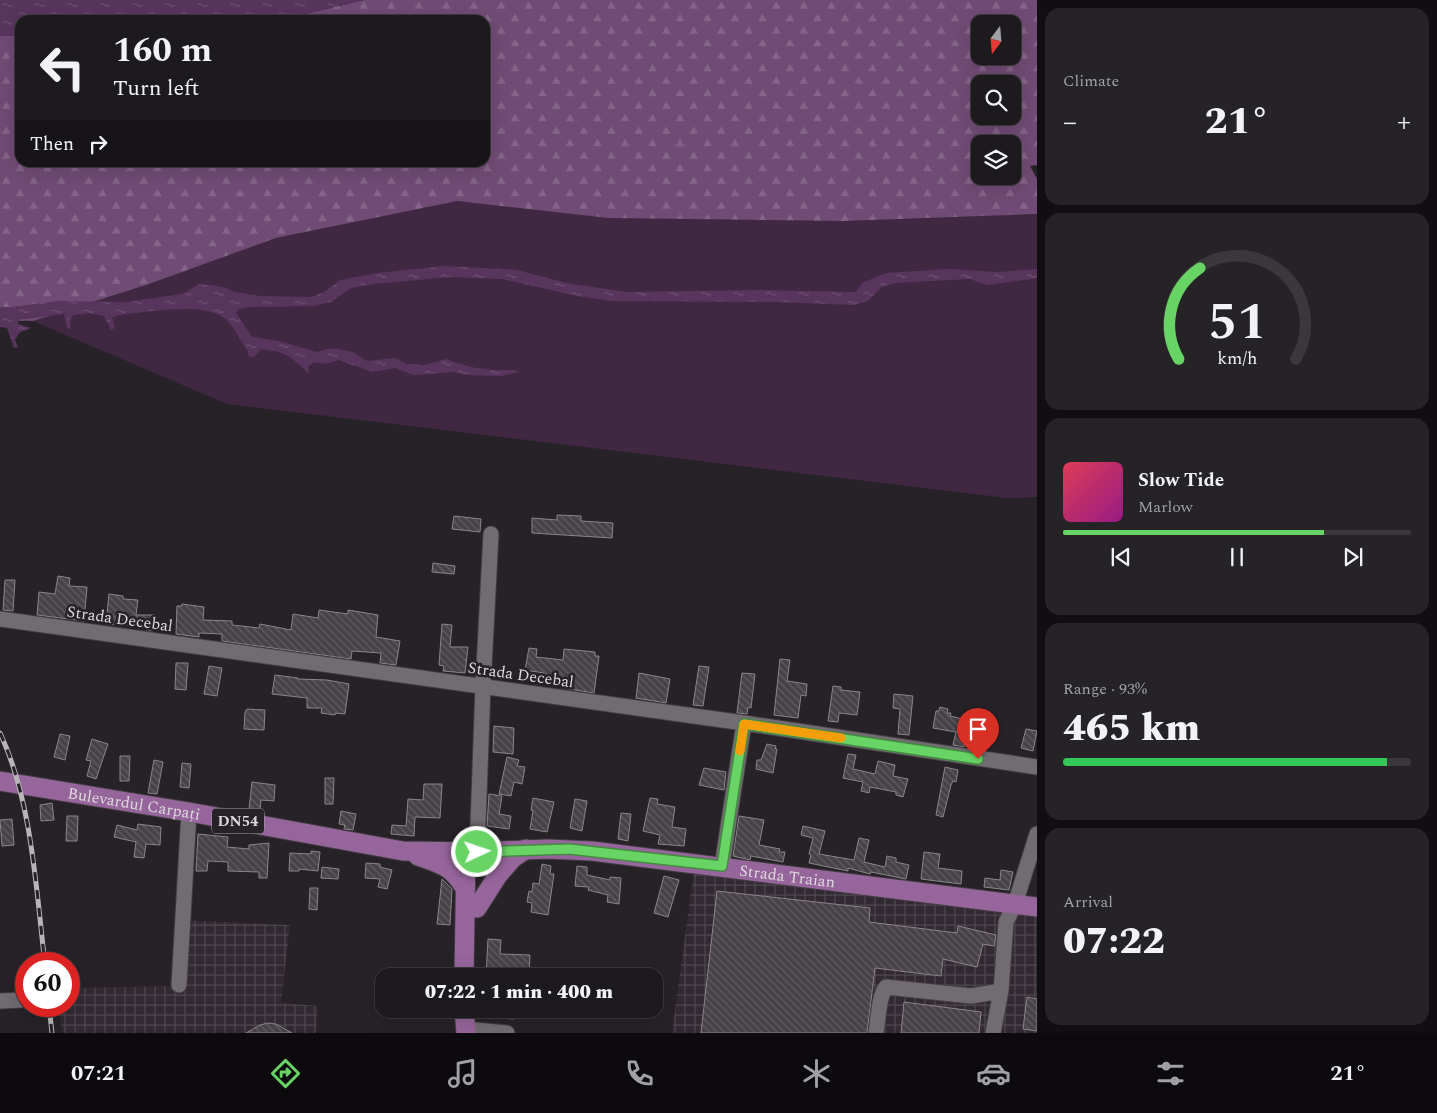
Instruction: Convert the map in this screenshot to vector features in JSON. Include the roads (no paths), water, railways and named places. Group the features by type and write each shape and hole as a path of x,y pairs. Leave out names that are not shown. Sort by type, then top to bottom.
{"main road":[{"name":"Bulevardul Carpați","path":"0,781 189,812 403,851 471,852"},
{"name":"Strada Traian","path":"471,852 526,849 592,851 1037,907"},
{"path":"471,908 513,858 526,849"},
{"path":"403,851 444,865 455,872 465,888 471,908"},
{"path":"465,888 471,852"},
{"path":"468,968 471,852"},
{"path":"467,1018 472,1032"},
{"path":"472,1032 474,1018"}],"street":[{"path":"471,852 483,686 491,534"},
{"name":"Strada Decebal","path":"0,619 483,686 1037,768"},
{"path":"722,866 744,724"},
{"path":"179,985 189,812"},
{"path":"994,1033 1001,991 1006,922 1015,904 1037,834"},
{"path":"876,1033 883,990 886,986 971,996 1001,991"},
{"path":"0,1001 15,1000"},
{"path":"472,1032 508,1033"}],"water":[{"path":"0,0 364,0 301,15 15,15 15,36 0,36"},
{"path":"444,266 517,270 566,283 627,292 758,290 856,292 862,283 886,273 949,269 998,272 1037,269 1037,278 987,285 970,279 895,283 882,287 868,301 854,305 776,302 612,301 577,296 502,279 450,277 351,288 331,302 314,306 251,307 239,309 236,313 252,337 279,341 317,352 332,348 353,352 367,361 395,358 407,364 424,365 446,359 470,367 515,370 518,372 502,376 467,375 455,372 413,375 395,368 372,372 339,360 326,364 313,362 308,367 309,374 291,358 281,353 261,349 253,358 248,356 248,351 226,319 204,310 175,309 119,315 112,318 115,328 111,330 104,316 90,313 74,315 70,319 71,329 67,328 64,314 19,320 18,324 31,328 20,332 15,340 18,347 14,348 7,328 0,327 0,307 59,301 125,302 183,294 199,284 224,287 234,292 260,296 311,297 324,292 340,280 378,273"}],"railway":[{"path":"0,733 11,759 26,816 44,952"},
{"path":"50,1017 52,1033"}]}
